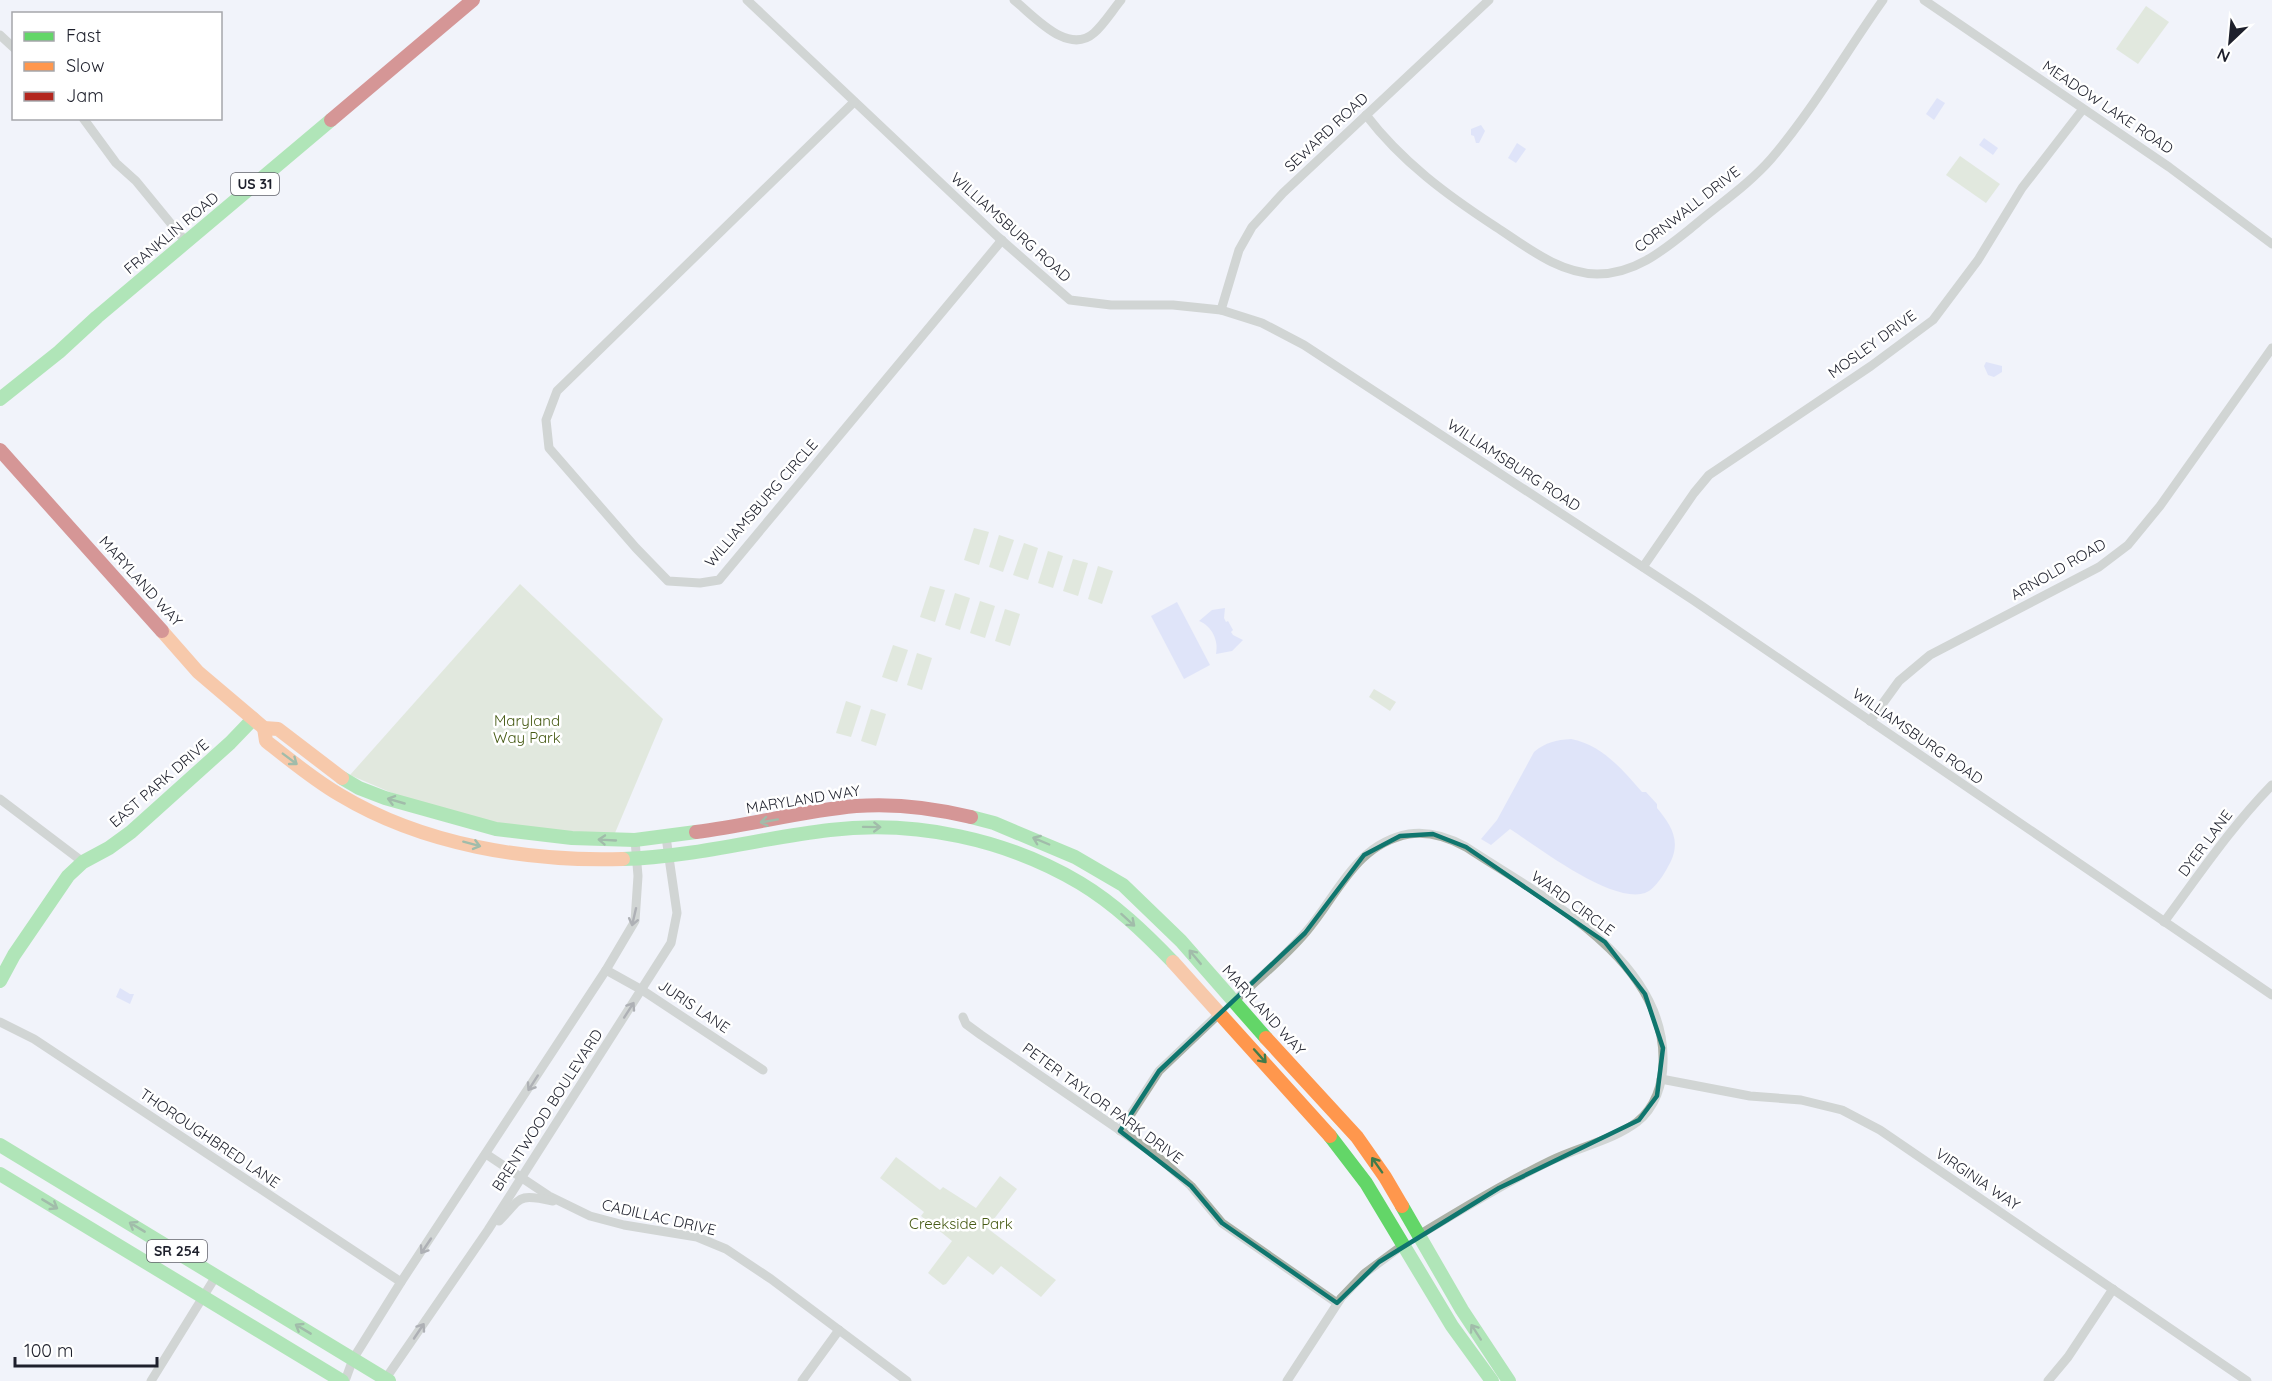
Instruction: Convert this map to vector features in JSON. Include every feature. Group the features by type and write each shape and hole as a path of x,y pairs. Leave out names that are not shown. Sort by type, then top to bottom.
{"main road":[{"name":"FRANKLIN ROAD","path":"0,399 59,352 97,317 473,0"},
{"name":"MARYLAND WAY","path":"0,450 198,672 258,723 278,729 334,773 359,788 496,829 572,838 634,840 666,837 840,808 904,806 933,809 977,818 1027,835 1075,856 1123,885 1181,941 1233,1002 1357,1137 1385,1177 1419,1234 1462,1310 1496,1378"},
{"name":"MARYLAND WAY","path":"258,723 266,741 350,801 415,829 489,849 568,859 637,859 858,827 903,828 955,835 1019,854 1078,882 1110,903 1164,953 1221,1012 1336,1142 1366,1183 1454,1329 1496,1378"},
{"name":"EAST PARK DRIVE","path":"0,981 14,956 68,876 83,862 109,848 138,826 230,743 258,723"},
{"path":"415,829 421,808"},
{"path":"840,808 841,829"},
{"path":"929,832 933,809"},
{"path":"1110,903 1123,885"},
{"path":"1221,1012 1233,1002"},
{"name":"SR 254","path":"0,1145 387,1380"},
{"name":"SR 254","path":"0,1174 344,1381"},
{"path":"1403,1245 1419,1234"}],"street":[{"name":"WILLIAMSBURG ROAD","path":"747,0 1002,240 1070,300 1111,305 1173,305 1221,310 1262,323 1304,345 1642,567 2272,995"},
{"path":"1014,0 1060,37 1079,41 1093,34 1121,0"},
{"name":"SEWARD ROAD","path":"1221,310 1239,250 1252,227 1283,193 1489,0"},
{"name":"CORNWALL DRIVE","path":"1366,115 1378,131 1425,177 1468,209 1545,258 1561,266 1598,274 1635,267 1657,255 1747,183 1771,159 1884,0"},
{"name":"MEADOW LAKE ROAD","path":"1924,0 2169,167 2272,244"},
{"path":"0,35 12,46"},
{"name":"WILLIAMSBURG CIRCLE","path":"854,102 557,391 546,420 549,448 636,548 668,580 700,583 719,580 1002,240"},
{"name":"MOSLEY DRIVE","path":"1642,567 1709,475 1870,366 1933,320 1978,260 2022,188 2083,109"},
{"path":"84,120 116,163 136,181 186,242"},
{"name":"ARNOLD ROAD","path":"1870,721 1899,681 1920,662 1949,644 2099,567 2128,545 2160,506 2272,348"},
{"name":"DYER LANE","path":"2164,922 2216,851 2272,785"},
{"path":"0,799 83,862"},
{"name":"WARD CIRCLE","path":"1233,1002 1277,963 1305,933 1364,855 1381,843 1400,836 1418,833 1433,834 1458,842 1590,930 1620,958 1645,994 1655,1017 1663,1048 1661,1079 1657,1096 1648,1110 1624,1131 1550,1161 1419,1234"},
{"name":"BRENTWOOD BOULEVARD","path":"387,1380 488,1230 671,944 677,913 666,837"},
{"name":"BRENTWOOD BOULEVARD","path":"344,1381 353,1359 401,1282 606,970 635,921 638,876 634,840"},
{"name":"JURIS LANE","path":"606,970 642,990 763,1070"},
{"path":"1120,1131 1160,1071 1221,1012"},
{"name":"PETER TAYLOR PARK DRIVE","path":"963,1017 966,1024 981,1035 1156,1155 1183,1179 1222,1223 1337,1303"},
{"name":"THOROUGHBRED LANE","path":"0,1022 34,1039 401,1282"},
{"name":"VIRGINIA WAY","path":"1661,1079 1750,1096 1801,1100 1842,1110 1880,1130 2247,1381"},
{"name":"CADILLAC DRIVE","path":"486,1154 520,1178 564,1204 604,1220 688,1235 718,1245 760,1271 907,1381"},
{"path":"488,1230 520,1199 535,1197 564,1204"},
{"path":"1287,1381 1337,1303 1365,1273 1403,1245"},
{"path":"151,1381 216,1276"},
{"path":"2048,1381 2067,1358 2113,1289"},
{"path":"802,1381 839,1330"}],"highlighted area":[{"path":"1433,834 1466,847 1605,942 1645,994 1663,1048 1657,1096 1639,1120 1499,1188 1379,1262 1337,1303 1222,1223 1191,1186 1120,1131 1159,1071 1305,933 1364,855 1400,836"}],"green space":[{"path":"2146,6 2169,22 2138,64 2116,49"},
{"path":"1960,156 2000,184 1986,203 1946,175"},
{"path":"974,528 989,532 979,565 964,560"},
{"path":"999,535 1014,540 1003,572 989,567"},
{"path":"1024,543 1038,548 1028,580 1013,575"},
{"path":"1048,551 1063,556 1053,588 1038,583"},
{"path":"1073,559 1088,563 1078,596 1063,591"},
{"path":"1098,566 1113,571 1102,604 1088,599"},
{"name":"Maryland Way Park","path":"520,584 663,719 615,833 530,833 439,813 350,775"},
{"path":"930,586 945,590 935,622 920,617"},
{"path":"955,593 970,598 960,630 945,625"},
{"path":"980,601 995,606 985,638 970,633"},
{"path":"1005,609 1020,614 1010,646 995,641"},
{"path":"893,645 908,650 897,682 882,677"},
{"path":"917,653 932,658 922,690 907,685"},
{"path":"1374,689 1396,702 1390,711 1369,697"},
{"path":"846,701 861,706 851,737 836,733"},
{"path":"871,709 886,714 876,746 861,741"},
{"name":"Creekside Park","path":"896,1157 940,1190 943,1187 976,1208 1000,1176 1017,1189 987,1228 1056,1280 1041,1297 1001,1266 993,1275 968,1256 943,1285 928,1273 952,1241 921,1216 924,1212 880,1178"}],"water":[{"path":"1937,98 1945,103 1934,120 1926,114"},
{"path":"1481,125 1485,131 1479,143 1476,143 1474,136 1471,135 1471,129"},
{"path":"1984,138 1998,148 1993,155 1979,145"},
{"path":"1517,143 1526,149 1516,163 1508,158"},
{"path":"1986,362 2002,366 2002,372 1994,377 1988,375 1984,366"},
{"path":"1177,602 1210,665 1184,679 1151,616"},
{"path":"1225,608 1224,618 1233,630 1231,632 1243,640 1232,651 1216,654 1213,634 1208,626 1199,621 1212,610"},
{"path":"1571,739 1602,752 1611,759 1642,792 1646,792 1657,804 1657,808 1673,832 1675,846 1671,861 1657,884 1645,893 1631,894 1595,882 1556,860 1510,829 1491,845 1481,839 1497,820 1534,752 1551,742"},
{"path":"120,988 134,994 130,1004 116,997"}],"traffic: fast":[{"path":"0,399 59,352 97,317 331,120"},
{"path":"0,981 14,955 68,876 83,862 109,848 131,832 230,743 253,719"},
{"path":"342,778 359,788 385,798 496,829 572,838 635,840 696,832"},
{"path":"971,817 994,823 1075,857 1123,885 1181,941 1266,1038"},
{"path":"623,859 675,855 830,830 895,828 960,836 1022,855 1080,883 1129,919 1173,962"},
{"path":"1330,1136 1366,1183 1452,1326 1492,1381"},
{"path":"0,1145 389,1381"},
{"path":"0,1174 342,1381"},
{"path":"1402,1206 1462,1310 1509,1381"}],"traffic: slow":[{"path":"162,631 198,672 264,728 278,729 342,778"},
{"path":"264,728 266,741 302,770 340,795 406,827 477,847 514,853 550,857 623,859"},
{"path":"1173,962 1330,1136"},
{"path":"1266,1038 1357,1137 1402,1206"}],"traffic: jam":[{"path":"331,120 473,0"},
{"path":"0,450 162,631"},
{"path":"696,832 856,806 914,807 971,817"}]}
